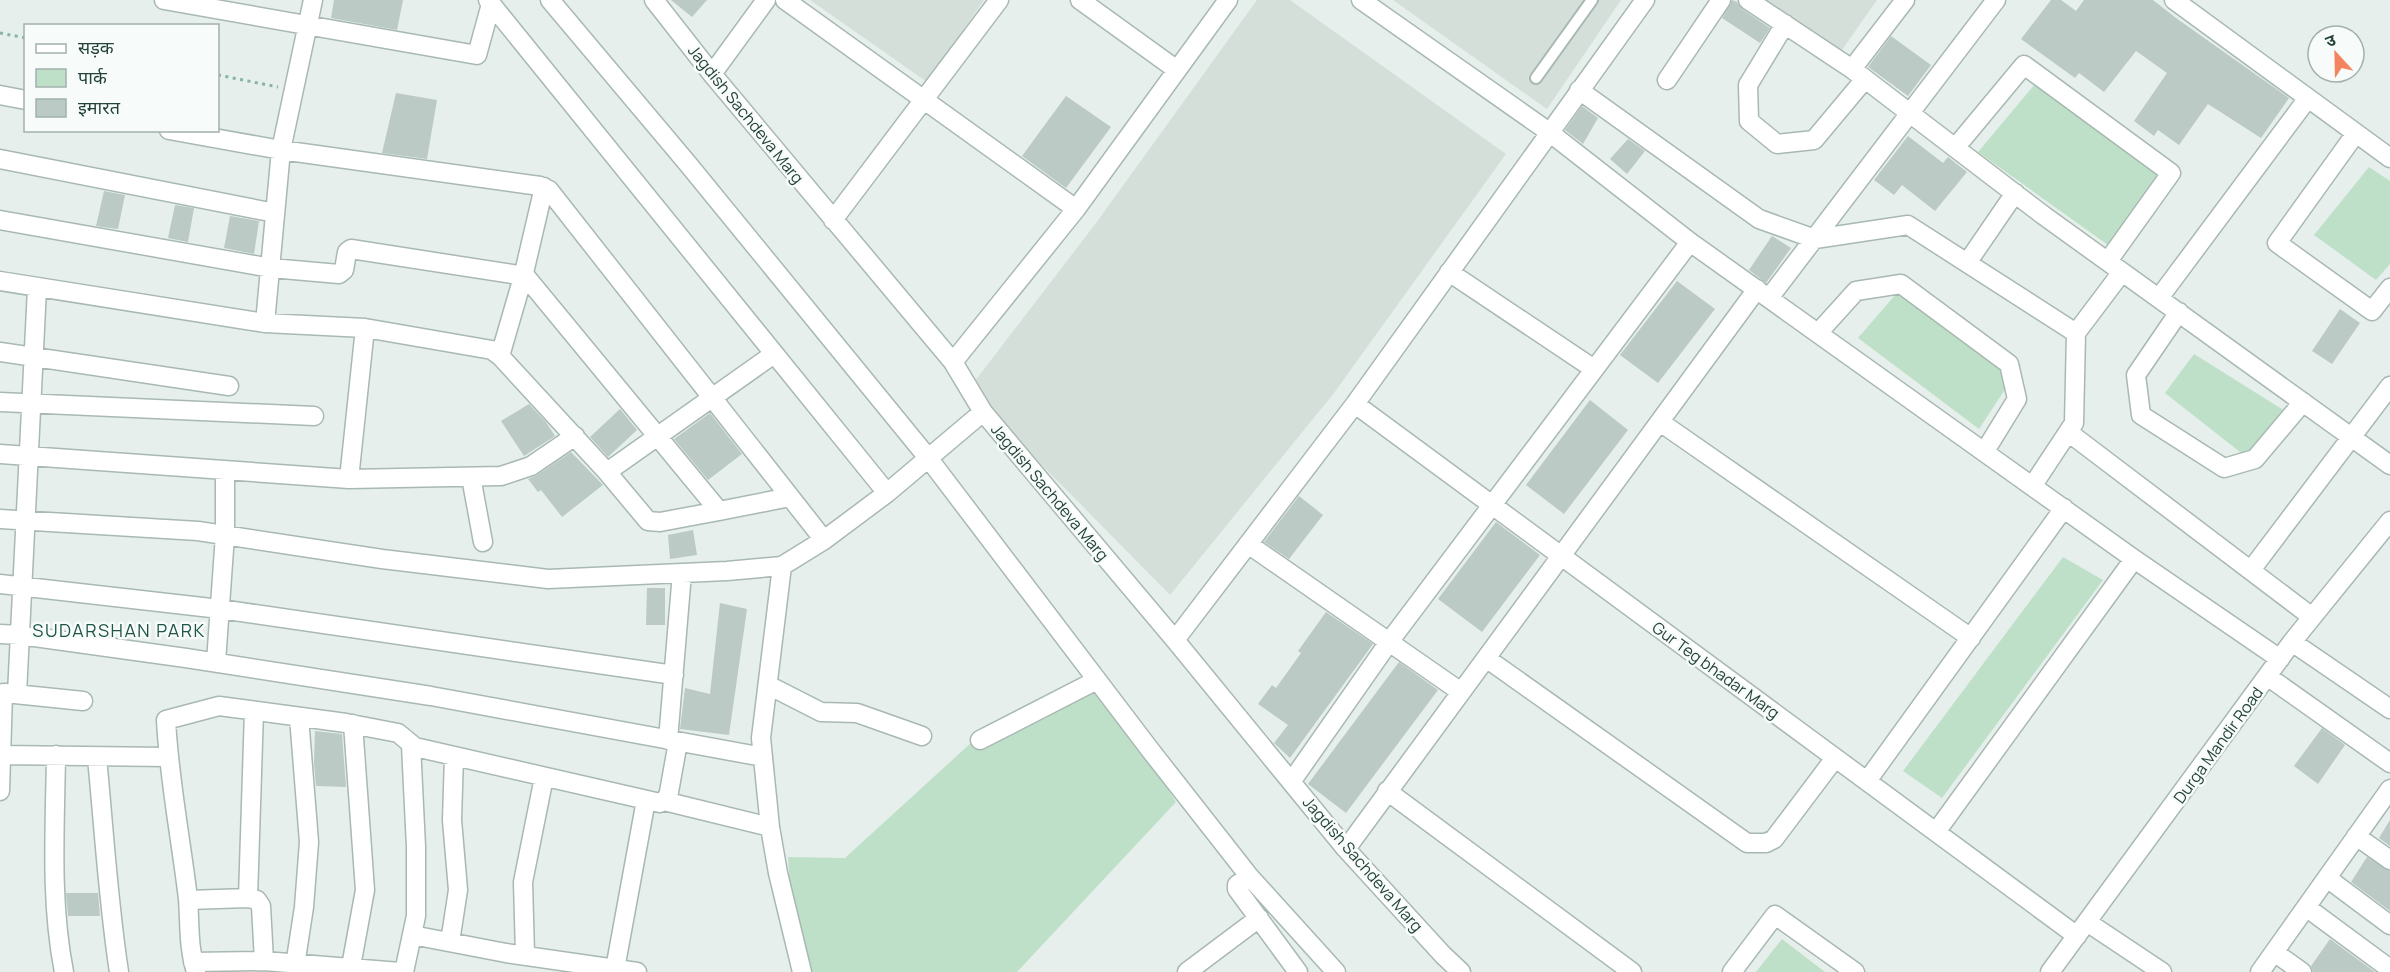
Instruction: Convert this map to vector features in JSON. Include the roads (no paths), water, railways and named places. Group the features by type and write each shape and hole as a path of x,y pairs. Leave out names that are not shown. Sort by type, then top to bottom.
{"street":[{"path":"164,0 477,56 490,2"},
{"path":"265,322 281,150 313,0"},
{"path":"550,0 688,164 929,459 1249,876 1336,972"},
{"name":"Jagdish Sachdeva Marg","path":"654,0 712,74 953,362 983,412 1346,849 1461,972"},
{"path":"712,74 766,0"},
{"path":"785,0 1076,208"},
{"path":"833,220 999,0"},
{"path":"1080,0 1177,70"},
{"path":"953,362 1076,208 1228,0"},
{"path":"1361,0 1549,132 1690,242 2134,559 2280,658"},
{"path":"1174,640 1355,404 1645,0"},
{"path":"1667,80 1722,0"},
{"path":"1748,0 1858,74 2015,193 2390,465"},
{"path":"1785,24 1748,85 1749,121 1777,144 1814,140 1905,0"},
{"path":"1346,849 1660,422 1763,294 1815,239 1996,0"},
{"path":"2174,0 2390,158"},
{"path":"490,2 887,493"},
{"path":"1955,148 2024,65 2171,173 2076,333 2074,423 2033,485"},
{"path":"1579,90 1759,219 1815,239 1908,225 2076,333"},
{"path":"0,95 24,100"},
{"path":"2159,298 2308,98"},
{"path":"180,132 281,150 544,187 556,199 824,540"},
{"path":"2356,133 2277,243 2372,311 2390,288"},
{"path":"0,159 275,213"},
{"path":"500,356 523,277 544,187"},
{"path":"1967,263 2015,193"},
{"path":"0,220 271,268 339,274 344,270 346,252 351,249 523,277 531,281 719,511"},
{"path":"1291,782 1389,642 1690,242"},
{"path":"1449,272 1594,369"},
{"path":"0,280 37,288 265,322 365,328 483,348 500,356 575,436 648,521 660,522 790,496"},
{"path":"1818,333 1856,291 1901,284 2008,364 2017,399 1985,451"},
{"path":"0,791 7,694 20,635 37,288"},
{"path":"2179,312 2136,375 2141,415 2224,468 2255,459 2303,402"},
{"path":"350,479 365,328"},
{"path":"0,352 229,386"},
{"path":"607,472 774,354"},
{"path":"2251,570 2353,438 2390,386"},
{"path":"0,402 314,416"},
{"name":"Gur Teg bhadar Marg","path":"1355,404 1936,832 2082,929 2162,972"},
{"path":"0,519 198,531 382,559 548,579 782,566 824,540 887,493 983,412"},
{"path":"1660,422 1971,638"},
{"path":"2068,432 2312,617"},
{"path":"0,454 350,479 471,477 516,473 531,466 575,436"},
{"path":"216,663 225,535 225,471"},
{"path":"471,477 483,542"},
{"path":"1867,781 2064,508"},
{"name":"Durga Mandir Road","path":"2050,972 2292,642 2390,521"},
{"path":"1248,544 1461,692"},
{"path":"1936,832 2134,559"},
{"path":"782,566 762,738 770,828 778,873 802,972"},
{"path":"615,969 655,800 669,792 673,741 674,675 682,573"},
{"path":"0,584 220,609 674,675"},
{"path":"0,634 216,663 431,696 763,757"},
{"path":"2292,642 2390,710"},
{"path":"1486,658 1747,843 1766,843 1774,839 1834,758"},
{"path":"2268,676 2390,763"},
{"path":"980,740 1097,680"},
{"path":"768,685 821,712 857,713 922,736"},
{"path":"7,694 83,701"},
{"path":"411,745 416,847 416,916 402,972 256,965 194,967 190,951 188,900 168,757 166,720 219,706 353,724 398,733 411,745 454,756 770,828"},
{"path":"248,898 254,711"},
{"path":"294,968 304,908 309,842 299,717"},
{"path":"351,970 365,890 353,724"},
{"path":"1,755 97,758 168,757"},
{"path":"56,755 54,868 57,935 64,972"},
{"path":"450,942 458,890 452,820 454,756"},
{"path":"97,758 111,915 119,972"},
{"path":"525,956 522,882 544,777"},
{"path":"2260,972 2390,789"},
{"path":"1387,791 1632,972"},
{"path":"2356,836 2390,860"},
{"path":"1249,876 1237,885 1237,889 1298,972"},
{"path":"2327,878 2390,925"},
{"path":"188,900 248,898 257,900 261,906 256,965"},
{"path":"2306,907 2390,969"},
{"path":"1732,972 1774,915 1777,915 1855,972"},
{"path":"1187,972 1259,918"},
{"path":"412,935 525,956 636,972"},
{"path":"2274,952 2302,972"}],"lane":[{"path":"1536,78 1592,0"}],"district":[{"name":"SUDARSHAN PARK","path":"119,630"}]}
